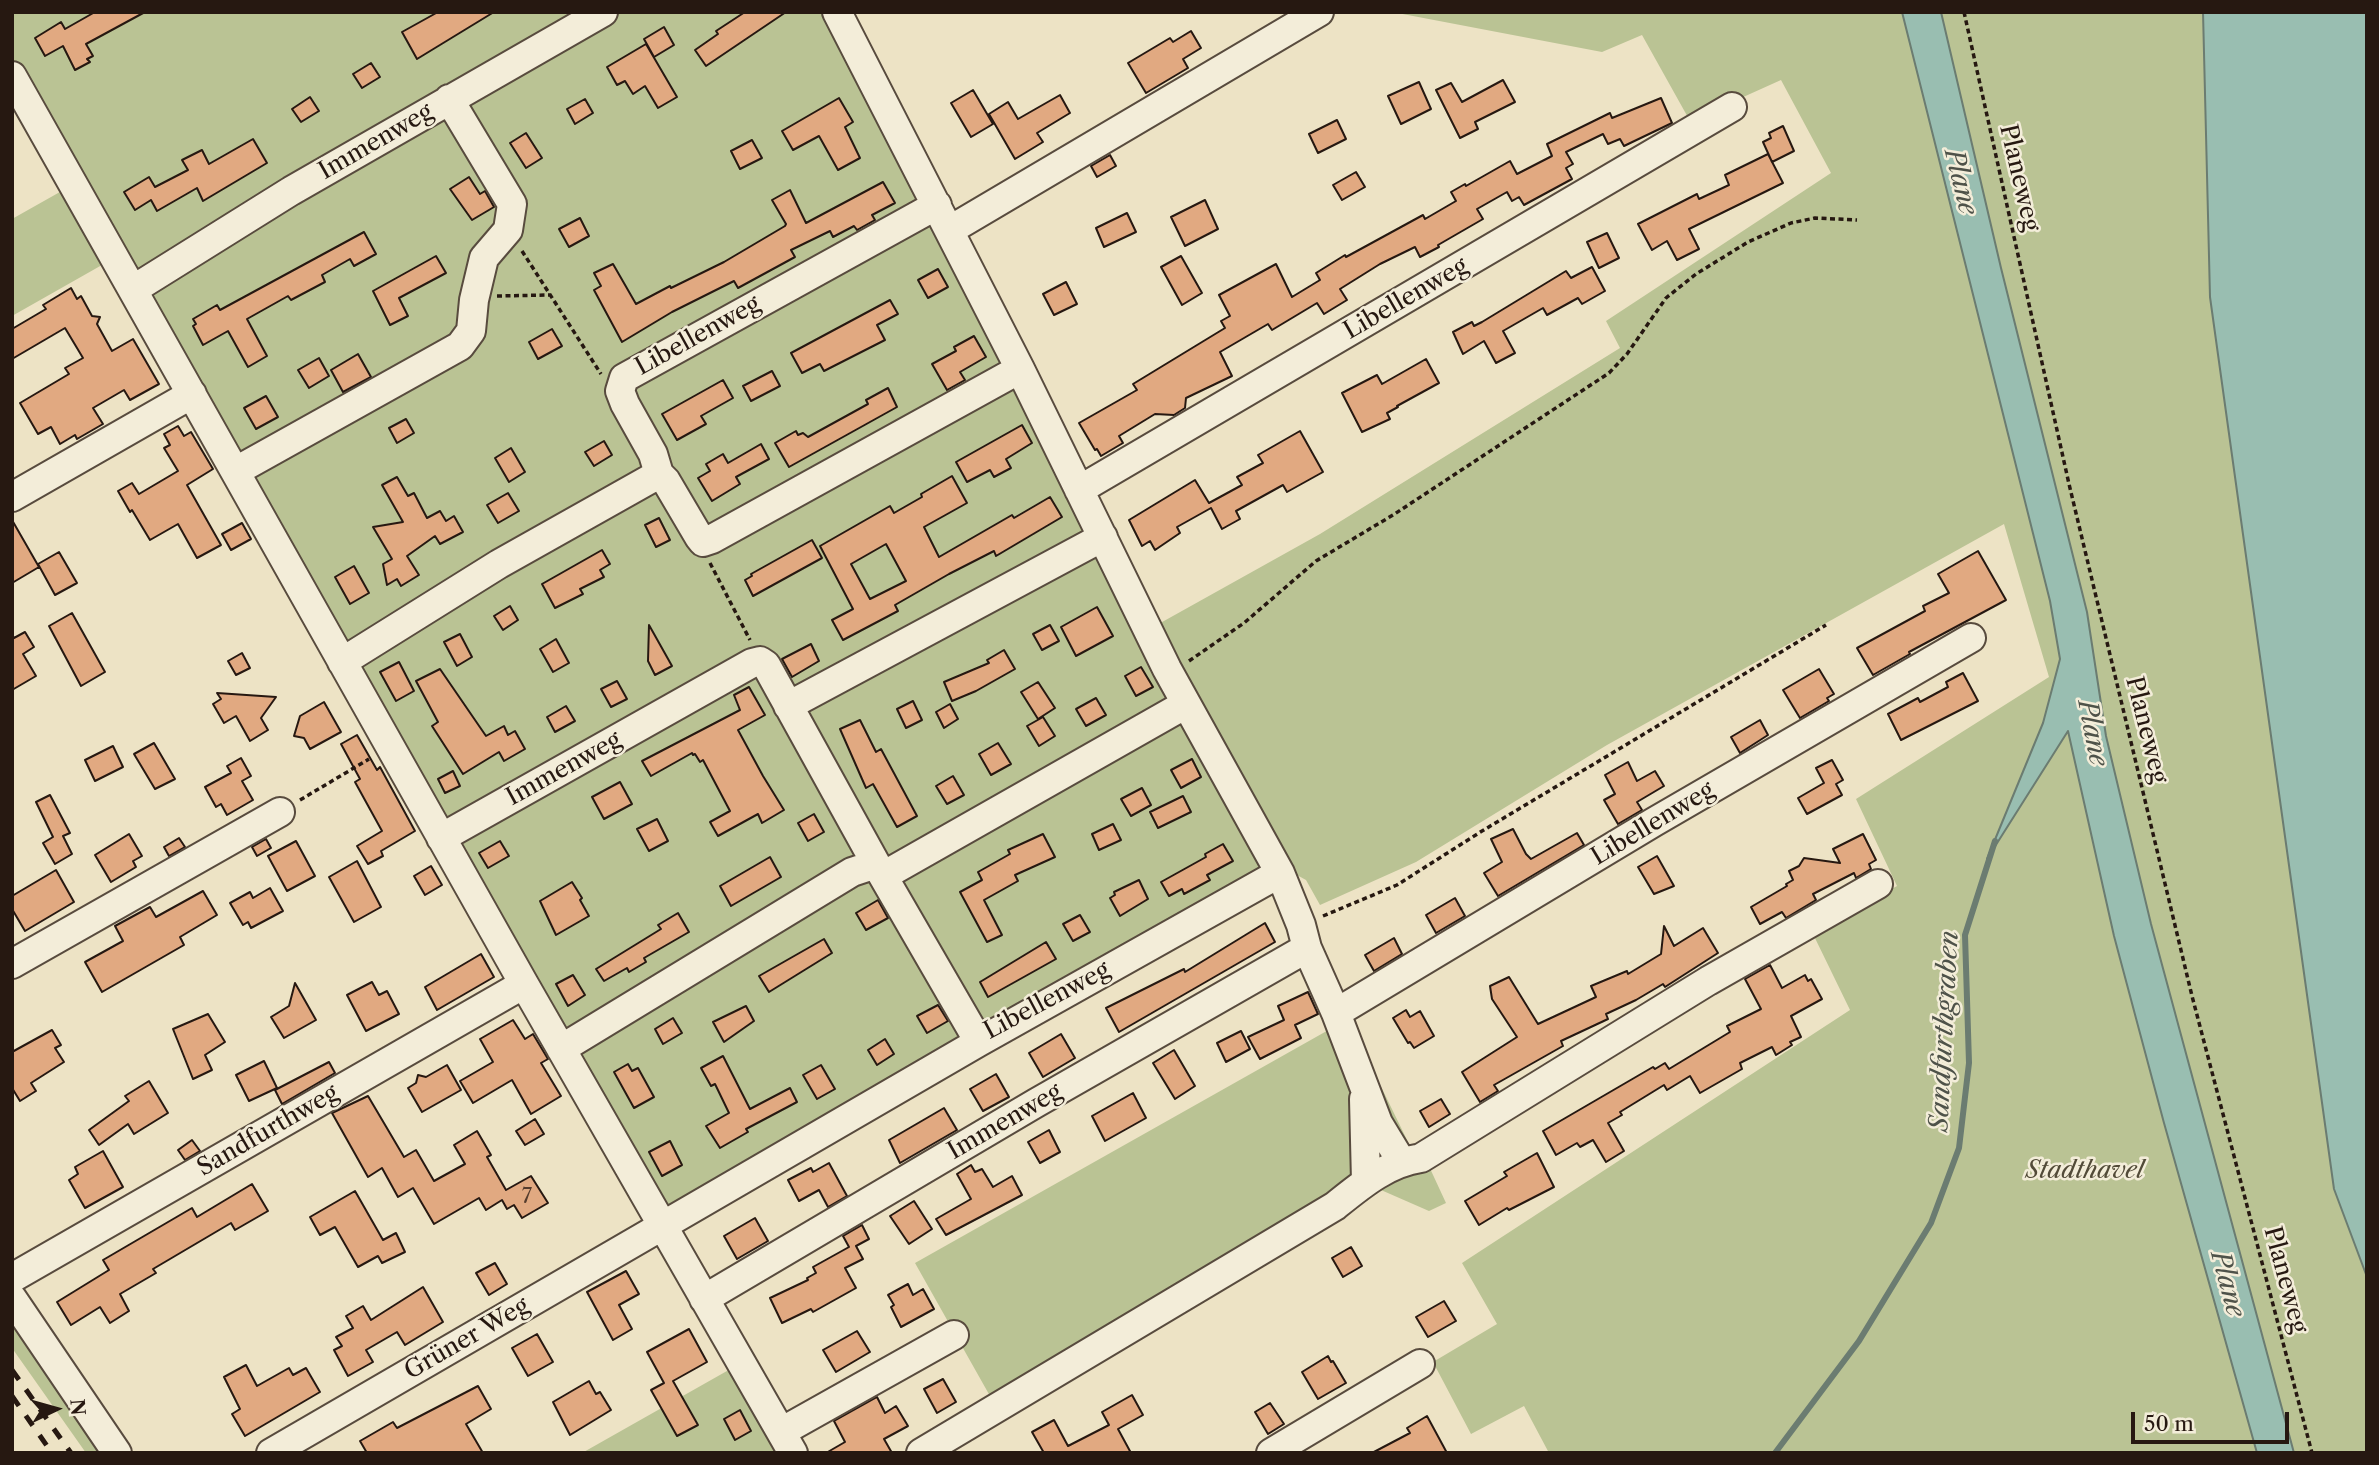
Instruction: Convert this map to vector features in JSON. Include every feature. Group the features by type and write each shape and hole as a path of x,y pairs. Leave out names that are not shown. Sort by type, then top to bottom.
{"street":[{"path":"449,99 603,12"},
{"path":"837,12 1020,369 1167,669 1280,873 1378,1123 1401,1161"},
{"path":"950,230 1319,12"},
{"path":"12,76 441,838 787,1442 954,1335"},
{"name":"Immenweg","path":"134,289 291,191 449,99 512,204 508,230"},
{"name":"Libellenweg","path":"1079,490 1732,107"},
{"name":"Libellenweg","path":"703,541 659,474 653,454 625,404 620,391 624,378 937,205"},
{"path":"236,471 460,346 471,331 484,258 508,230"},
{"path":"703,541 712,539 1020,369"},
{"path":"12,497 192,394"},
{"path":"342,662 499,564 659,474"},
{"path":"788,706 1103,537"},
{"name":"Libellenweg","path":"1336,1013 1654,822 1971,638"},
{"name":"Immenweg","path":"441,838 752,663 760,662"},
{"name":"Libellenweg","path":"760,662 766,665 979,1042 1280,873"},
{"path":"561,1049 852,872 880,870 1186,704"},
{"path":"12,964 281,812"},
{"path":"922,1453 1335,1206 1366,1182 1401,1161 1421,1158 1708,981 1878,884"},
{"name":"Immenweg","path":"704,1299 1036,1103 1304,937"},
{"name":"Sandfurthweg","path":"12,1278 524,984"},
{"path":"662,1225 979,1042"},
{"path":"1363,1083 1366,1182"},
{"name":"Grüner Weg","path":"271,1453 662,1225"},
{"path":"12,1298 117,1453"},
{"path":"1271,1453 1420,1364"}],"path":[{"name":"Planeweg","path":"1964,12 2069,484 2179,942 2312,1453"},
{"path":"1167,669 1187,662 1244,622 1316,561 1393,515 1609,373 1627,354 1666,298 1696,274 1748,242 1791,223 1815,219 1857,220"},
{"path":"508,230 607,385 620,391"},
{"path":"475,297 551,295"},
{"path":"703,541 705,554 760,662"},
{"path":"1304,937 1397,886 1482,831 1826,625"},
{"path":"281,812 391,746"}],"green space":[{"path":"12,12 828,12 1268,872 665,1211 12,58"},
{"name":"Stadthavel","path":"1392,12 2367,12 2367,1453 1549,1453 1524,1406 1471,1434 1433,1362 1497,1324 1462,1263 1850,1010 1813,934 1897,886 1856,799 2049,677 2004,524 1607,745 1416,862 1320,905 1306,880 1286,869 1155,626 1320,534 1620,348 1606,321 1831,173 1781,80 1690,121 1642,35 1602,52"},
{"path":"67,188 109,261 12,316 12,219"},
{"path":"1348,1019 1409,1144 1427,1162 1446,1203 1429,1211 1381,1190 999,1412 915,1263"},
{"path":"12,1312 107,1453 86,1453 12,1348"},
{"path":"734,1367 781,1453 582,1453"}],"water":[{"name":"Plane","path":"1902,12 1941,12 2001,268 2087,612 2106,736 2151,924 2294,1453 2257,1453 2114,936 2068,731 1987,859 2043,723 2060,659 2050,601"},
{"path":"2203,12 2367,12 2367,1277 2334,1189 2210,297"}],"building":[{"path":"95,12 145,12 86,44 93,56 87,59 90,62 75,70 63,46 45,56 35,38 61,22 65,29"},
{"path":"438,12 494,12 417,59 402,32"},
{"path":"745,12 786,12 706,66 695,50 718,34 716,31"},
{"path":"664,27 674,45 654,57 644,39"},
{"path":"1191,31 1201,48 1183,59 1188,68 1146,93 1128,63 1170,38 1173,42"},
{"path":"646,44 677,97 658,108 645,86 633,94 625,81 617,85 607,67"},
{"path":"371,63 380,77 362,88 353,74"},
{"path":"1503,80 1515,102 1475,122 1478,129 1460,138 1436,90 1451,83 1462,102"},
{"path":"1419,82 1431,109 1401,124 1388,96"},
{"path":"973,90 993,124 971,137 951,103"},
{"path":"1060,95 1070,113 1037,133 1043,142 1015,159 989,114 1008,102 1018,119"},
{"path":"310,97 319,111 301,122 292,109"},
{"path":"839,98 853,122 845,127 860,158 838,170 819,136 793,150 782,131"},
{"path":"1661,98 1672,123 1624,146 1620,139 1608,144 1603,134 1566,152 1573,164 1566,168 1572,179 1524,205 1519,197 1512,201 1507,192 1477,209 1483,219 1438,245 1439,247 1420,257 1415,247 1380,264 1340,289 1347,300 1324,314 1317,303 1272,330 1268,324 1220,352 1232,376 1186,398 1185,408 1174,415 1155,414 1119,436 1123,443 1101,456 1079,423 1137,390 1133,384 1225,328 1221,321 1230,316 1219,295 1276,264 1292,297 1320,280 1316,273 1345,255 1346,257 1423,215 1425,219 1456,201 1451,192 1465,184 1466,186 1510,161 1517,174 1552,156 1547,144 1610,113 1612,118"},
{"path":"585,99 593,113 575,124 567,109"},
{"path":"1337,120 1346,139 1318,153 1309,134"},
{"path":"1783,126 1794,151 1772,162 1763,142 1771,138 1769,133"},
{"path":"526,133 542,158 526,168 510,143"},
{"path":"253,139 267,163 203,201 197,188 157,211 151,200 135,210 124,192 149,177 155,187 188,170 182,160 202,150 209,164"},
{"path":"752,140 762,158 740,169 731,151"},
{"path":"1768,154 1783,183 1689,229 1699,249 1677,260 1667,241 1652,250 1638,224 1697,194 1699,199 1729,185 1725,175"},
{"path":"1110,155 1116,166 1097,177 1091,166"},
{"path":"1356,172 1365,187 1342,200 1333,185"},
{"path":"469,177 480,194 485,191 494,207 472,220 450,189"},
{"path":"883,182 895,203 872,215 875,220 857,230 854,226 833,237 830,231 791,250 795,257 738,288 734,281 672,312 622,342 594,290 601,286 594,273 613,264 636,304 724,262 785,226 772,200 790,190 806,223"},
{"path":"1205,200 1218,229 1185,246 1171,217"},
{"path":"1127,213 1136,232 1104,247 1096,228"},
{"path":"580,218 589,236 569,247 559,229"},
{"path":"364,232 376,254 354,266 350,259 322,275 325,282 291,300 288,296 247,319 267,356 248,367 228,331 203,345 193,326 196,324 193,319 217,305 220,310"},
{"path":"1607,233 1619,258 1599,268 1587,242"},
{"path":"436,256 446,273 399,298 408,316 390,325 373,291"},
{"path":"1181,256 1202,293 1182,305 1161,267"},
{"path":"1592,267 1605,291 1582,304 1578,298 1547,315 1543,308 1503,331 1515,353 1496,363 1484,341 1463,354 1453,332 1472,322 1474,326 1482,322 1566,271 1571,278"},
{"path":"938,269 948,287 928,298 918,280"},
{"path":"1066,282 1077,304 1054,315 1043,294"},
{"path":"71,288 77,299 81,296 92,316 100,317 97,324 112,351 133,339 159,384 130,400 124,390 93,408 103,424 77,439 75,435 60,444 51,427 38,434 20,403 69,374 65,368 83,358 65,328 12,359 12,329 46,309 43,305"},
{"path":"890,300 898,314 877,325 885,340 824,371 820,364 802,373 791,353"},
{"path":"552,329 562,346 538,359 529,342"},
{"path":"974,336 986,357 960,372 965,380 947,390 932,364 956,351 954,347"},
{"path":"358,354 371,377 343,392 331,370"},
{"path":"319,358 329,376 309,388 298,370"},
{"path":"1426,359 1439,383 1387,413 1390,419 1362,432 1342,393 1377,375 1382,384"},
{"path":"772,371 780,386 751,401 743,386"},
{"path":"723,380 733,398 701,416 706,424 677,440 662,414"},
{"path":"888,388 897,407 789,467 775,443 796,431 798,435 803,433 808,437 868,404 866,400"},
{"path":"266,396 278,417 256,429 244,408"},
{"path":"406,419 414,433 397,443 389,428"},
{"path":"1022,425 1032,443 1006,459 1011,468 994,477 990,470 967,482 956,462"},
{"path":"178,426 184,436 191,432 213,469 187,485 221,545 197,558 178,524 150,540 118,491 132,483 139,494 178,471 164,448 170,445 164,434"},
{"path":"1300,431 1323,472 1287,492 1283,485 1236,511 1240,519 1222,529 1211,508 1177,527 1180,533 1155,550 1150,541 1142,546 1129,520 1195,480 1209,503 1242,485 1237,477 1263,463 1258,455"},
{"path":"604,441 612,455 594,466 585,452"},
{"path":"761,444 769,459 736,477 740,484 712,501 698,478 710,471 706,464 723,454 728,463"},
{"path":"511,448 525,472 509,482 495,458"},
{"path":"952,476 967,503 924,527 939,557 1012,515 1014,518 1050,497 1062,517 996,556 994,551 949,574 895,605 898,611 843,640 832,620 853,609 820,546 890,506 894,513 922,497 921,494","holes":["886,544 906,581 870,599 851,564"]},
{"path":"397,477 408,496 414,493 427,518 440,511 446,521 454,516 463,532 440,544 435,536 407,556 419,575 401,586 397,579 387,585 383,564 392,559 373,527 403,522 382,485"},
{"path":"508,493 519,511 498,523 487,505"},
{"path":"659,518 670,540 656,547 645,525"},
{"path":"12,520 39,567 12,583"},
{"path":"242,523 251,539 231,550 222,534"},
{"path":"812,540 822,558 753,596 745,580 752,576 751,574"},
{"path":"602,550 610,564 600,570 604,577 580,589 583,594 555,608 542,584"},
{"path":"1978,551 2006,600 1909,652 1910,654 1873,675 1857,648 1925,611 1923,606 1949,593 1938,574"},
{"path":"59,552 77,583 55,595 38,564"},
{"path":"354,566 369,593 350,604 335,577"},
{"path":"510,606 518,620 503,630 494,616"},
{"path":"1097,607 1113,636 1076,656 1061,627"},
{"path":"72,613 105,672 81,686 49,626"},
{"path":"649,625 672,666 655,675 648,661"},
{"path":"1050,625 1059,641 1042,650 1033,634"},
{"path":"25,632 34,647 23,654 36,676 12,690 12,635 14,638"},
{"path":"460,634 472,657 457,666 444,642"},
{"path":"556,639 569,663 553,672 540,649"},
{"path":"811,644 819,661 792,677 782,659"},
{"path":"1004,650 1015,669 952,701 944,682 989,663 987,660"},
{"path":"242,653 250,668 236,675 228,661"},
{"path":"399,662 414,691 396,701 380,672"},
{"path":"1141,667 1153,687 1136,696 1125,676"},
{"path":"440,669 486,736 504,726 508,735 515,731 525,749 504,761 499,752 463,774 432,726 438,722 416,681"},
{"path":"1819,669 1834,694 1827,698 1829,701 1800,718 1783,690"},
{"path":"1963,673 1978,701 1901,740 1888,714 1918,698 1920,702 1948,687 1946,682"},
{"path":"617,681 627,699 611,707 601,689"},
{"path":"1038,682 1055,708 1038,719 1021,692"},
{"path":"749,687 765,715 738,730 784,810 762,823 758,814 718,836 710,822 730,811 703,760 700,762 692,753 651,776 642,761 740,710 734,695"},
{"path":"217,693 276,697 261,718 268,730 250,741 236,716 224,723 213,704 221,699"},
{"path":"1096,698 1106,715 1086,726 1076,709"},
{"path":"913,701 922,720 906,728 897,709"},
{"path":"324,702 341,732 310,749 304,738 294,736 300,716"},
{"path":"950,704 958,719 944,728 936,712"},
{"path":"566,706 575,721 555,732 547,717"},
{"path":"1043,717 1055,736 1039,746 1027,726"},
{"path":"860,720 876,752 881,749 917,816 897,827 873,784 866,788 840,729"},
{"path":"1760,720 1768,735 1740,753 1731,737"},
{"path":"357,735 377,770 380,767 415,831 381,851 383,856 368,864 357,846 382,831 355,782 360,779 341,744"},
{"path":"154,743 175,779 155,789 134,754"},
{"path":"998,743 1011,764 991,775 979,754"},
{"path":"113,746 123,767 95,781 85,760"},
{"path":"241,758 251,776 242,781 253,800 227,815 221,804 216,807 205,787 231,773 227,766"},
{"path":"1192,759 1201,777 1181,788 1171,770"},
{"path":"1832,760 1843,780 1836,784 1842,795 1807,814 1798,798 1824,783 1816,768"},
{"path":"1628,762 1637,781 1655,771 1664,786 1637,802 1642,810 1618,824 1604,800 1615,794 1605,775"},
{"path":"453,771 460,786 445,793 438,779"},
{"path":"953,776 964,795 947,804 936,786"},
{"path":"620,782 632,804 604,819 592,797"},
{"path":"1142,788 1151,805 1131,816 1121,799"},
{"path":"50,795 70,833 63,836 72,854 55,864 43,843 53,837 36,802"},
{"path":"1183,796 1191,812 1158,828 1150,812"},
{"path":"814,814 824,832 808,841 798,823"},
{"path":"657,819 668,841 649,851 637,829"},
{"path":"1113,824 1121,840 1099,850 1092,834"},
{"path":"1513,829 1531,859 1577,833 1584,845 1498,896 1484,873 1502,862 1491,839"},
{"path":"129,834 142,856 133,861 136,867 111,882 95,855"},
{"path":"1043,834 1055,857 1015,875 1018,881 984,900 1002,935 987,942 960,892 982,880 978,872 1010,854 1008,850"},
{"path":"1863,834 1876,860 1869,864 1871,869 1856,878 1854,873 1813,894 1816,900 1786,918 1782,912 1760,924 1751,907 1787,886 1786,884 1793,880 1789,871 1799,866 1804,858 1840,863 1833,849"},
{"path":"179,838 185,847 169,856 164,847"},
{"path":"266,839 271,848 257,856 252,847"},
{"path":"296,841 315,876 287,891 268,856"},
{"path":"500,841 509,856 488,868 479,853"},
{"path":"1223,844 1233,861 1207,875 1210,880 1184,894 1182,889 1169,896 1161,882 1206,857 1205,854"},
{"path":"1657,856 1674,886 1654,894 1638,867"},
{"path":"770,857 781,877 731,906 720,886"},
{"path":"357,861 381,907 354,922 329,877"},
{"path":"431,866 442,885 425,895 414,876"},
{"path":"56,870 74,902 25,931 12,909 12,896"},
{"path":"1139,880 1148,899 1120,916 1110,898 1115,895 1114,892"},
{"path":"572,882 589,916 556,935 540,901"},
{"path":"270,888 283,911 251,928 248,922 243,925 230,903 250,892 253,898"},
{"path":"203,891 217,915 180,937 184,945 102,992 85,962 123,941 115,926 150,907 156,917"},
{"path":"1455,898 1465,916 1436,933 1426,915"},
{"path":"878,900 888,918 866,930 856,913"},
{"path":"678,913 689,932 644,958 646,962 629,972 627,968 604,981 596,969 661,929 658,925"},
{"path":"1080,915 1090,932 1073,941 1063,924"},
{"path":"1265,923 1275,942 1119,1032 1106,1008 1184,969 1185,972"},
{"path":"1664,926 1674,946 1703,928 1718,953 1665,987 1663,984 1606,1014 1608,1019 1561,1041 1563,1046 1494,1085 1498,1091 1480,1102 1462,1072 1517,1037 1492,999 1490,986 1509,977 1538,1024 1596,997 1591,986 1627,971 1628,974 1661,954"},
{"path":"1394,938 1402,954 1374,971 1365,955"},
{"path":"824,939 832,953 769,992 759,976"},
{"path":"1046,942 1056,959 988,997 980,982"},
{"path":"481,954 494,977 437,1010 425,987"},
{"path":"1770,965 1782,988 1805,975 1808,981 1811,979 1822,999 1791,1016 1801,1037 1790,1042 1792,1045 1776,1055 1772,1047 1740,1063 1742,1069 1700,1093 1690,1076 1667,1090 1664,1085 1620,1112 1622,1115 1608,1123 1624,1151 1606,1162 1593,1140 1580,1147 1577,1143 1556,1155 1543,1131 1653,1067 1655,1069 1665,1063 1669,1069 1730,1032 1727,1026 1761,1009 1745,979"},
{"path":"573,975 585,995 568,1006 556,984"},
{"path":"372,982 379,995 387,991 399,1014 366,1031 347,995"},
{"path":"295,983 316,1020 284,1038 271,1017 289,1006"},
{"path":"1308,992 1318,1014 1295,1025 1301,1038 1260,1059 1248,1037 1284,1020 1278,1006"},
{"path":"938,1005 948,1021 927,1033 917,1016"},
{"path":"746,1006 754,1021 724,1042 713,1022"},
{"path":"1406,1010 1410,1017 1420,1011 1434,1036 1414,1048 1393,1018"},
{"path":"208,1014 225,1042 205,1055 212,1070 193,1079 173,1029"},
{"path":"673,1018 682,1033 663,1044 655,1029"},
{"path":"513,1020 525,1039 533,1034 548,1059 541,1063 561,1096 531,1114 512,1080 473,1103 460,1081 493,1062 480,1039"},
{"path":"52,1030 61,1045 55,1048 64,1062 31,1083 36,1091 20,1101 12,1088 12,1052"},
{"path":"1241,1031 1250,1049 1226,1062 1217,1043"},
{"path":"1061,1034 1075,1058 1043,1077 1029,1053"},
{"path":"885,1039 894,1054 877,1065 868,1050"},
{"path":"1174,1050 1195,1086 1175,1099 1153,1063"},
{"path":"723,1056 750,1109 790,1088 797,1102 746,1129 748,1132 720,1148 706,1126 729,1113 715,1084 711,1086 701,1068"},
{"path":"264,1061 277,1088 249,1101 236,1075"},
{"path":"329,1062 335,1073 282,1104 275,1090"},
{"path":"628,1064 632,1071 638,1068 654,1097 634,1108 614,1072"},
{"path":"447,1065 461,1090 422,1112 408,1088 416,1083 418,1075 426,1077"},
{"path":"821,1065 835,1089 817,1099 803,1075"},
{"path":"996,1074 1009,1097 983,1111 970,1089"},
{"path":"149,1081 168,1113 134,1134 128,1124 99,1145 89,1130 129,1101 125,1096"},
{"path":"1133,1093 1146,1118 1105,1141 1092,1116"},
{"path":"368,1096 404,1157 416,1150 434,1181 465,1164 454,1145 477,1131 491,1155 487,1157 506,1190 531,1176 548,1203 522,1218 514,1205 507,1209 502,1200 486,1210 479,1198 434,1224 413,1188 398,1197 382,1168 368,1177 332,1113"},
{"path":"1441,1099 1450,1114 1429,1127 1420,1111"},
{"path":"944,1108 957,1130 900,1163 889,1140"},
{"path":"535,1119 544,1134 525,1145 516,1131"},
{"path":"1049,1130 1060,1152 1040,1163 1028,1142"},
{"path":"192,1140 200,1151 185,1160 178,1150"},
{"path":"670,1141 682,1165 662,1176 649,1152"},
{"path":"103,1151 123,1187 85,1208 69,1180 78,1174 75,1167"},
{"path":"1537,1153 1554,1187 1509,1210 1507,1208 1479,1225 1465,1201 1507,1176 1504,1172"},
{"path":"829,1163 847,1196 828,1207 819,1190 799,1201 788,1180 811,1168 813,1172"},
{"path":"971,1165 975,1172 982,1169 993,1187 1012,1176 1022,1195 946,1235 936,1219 971,1199 957,1174"},
{"path":"252,1184 268,1211 235,1230 231,1223 153,1269 156,1273 120,1294 129,1311 110,1323 100,1307 71,1325 57,1302 109,1270 103,1260 192,1208 197,1217"},
{"path":"355,1191 383,1240 396,1233 405,1252 382,1263 378,1256 358,1267 335,1227 320,1235 310,1217"},
{"path":"914,1201 932,1229 909,1244 890,1216"},
{"path":"755,1218 768,1241 737,1259 724,1236"},
{"path":"862,1225 869,1239 856,1246 863,1259 845,1268 856,1288 813,1312 811,1309 782,1323 770,1298 808,1280 807,1278 816,1273 813,1267 849,1247 843,1236"},
{"path":"1351,1247 1362,1266 1343,1277 1332,1258"},
{"path":"495,1263 507,1284 489,1295 476,1273"},
{"path":"626,1271 639,1294 619,1305 632,1329 613,1340 587,1292"},
{"path":"908,1284 913,1295 923,1289 934,1309 901,1327 888,1295"},
{"path":"423,1287 443,1322 405,1345 397,1332 366,1350 373,1362 348,1376 334,1350 342,1346 336,1337 353,1328 346,1316 363,1306 371,1320"},
{"path":"1444,1301 1456,1321 1428,1337 1416,1317"},
{"path":"689,1329 707,1362 673,1381 698,1425 677,1436 651,1390 664,1383 647,1352"},
{"path":"857,1331 870,1352 836,1372 823,1350"},
{"path":"537,1334 553,1362 528,1376 512,1348"},
{"path":"1328,1356 1346,1383 1318,1399 1302,1372"},
{"path":"246,1365 257,1386 289,1368 293,1375 306,1368 320,1392 245,1436 232,1414 240,1409 224,1377"},
{"path":"943,1379 956,1402 937,1413 924,1389"},
{"path":"589,1381 596,1394 600,1392 611,1410 570,1435 553,1402"},
{"path":"478,1386 491,1409 466,1424 483,1453 367,1453 360,1441 393,1422 397,1428"},
{"path":"1132,1395 1143,1415 1118,1429 1131,1453 1044,1453 1032,1432 1054,1420 1068,1446 1109,1425 1102,1412"},
{"path":"877,1397 885,1413 896,1406 908,1426 884,1439 892,1453 826,1453 845,1442 834,1421"},
{"path":"1270,1403 1284,1424 1268,1434 1255,1412"},
{"path":"740,1410 751,1431 735,1440 724,1419"},
{"path":"1427,1416 1447,1453 1372,1453 1410,1433 1407,1428"}],"waterway":[{"name":"Sandfurthgraben","path":"1775,1453 1859,1341 1931,1223 1959,1148 1969,1063 1965,935 1995,841"}],"railway":[{"path":"12,1370 71,1453"},
{"path":"12,1396 52,1453"}]}
